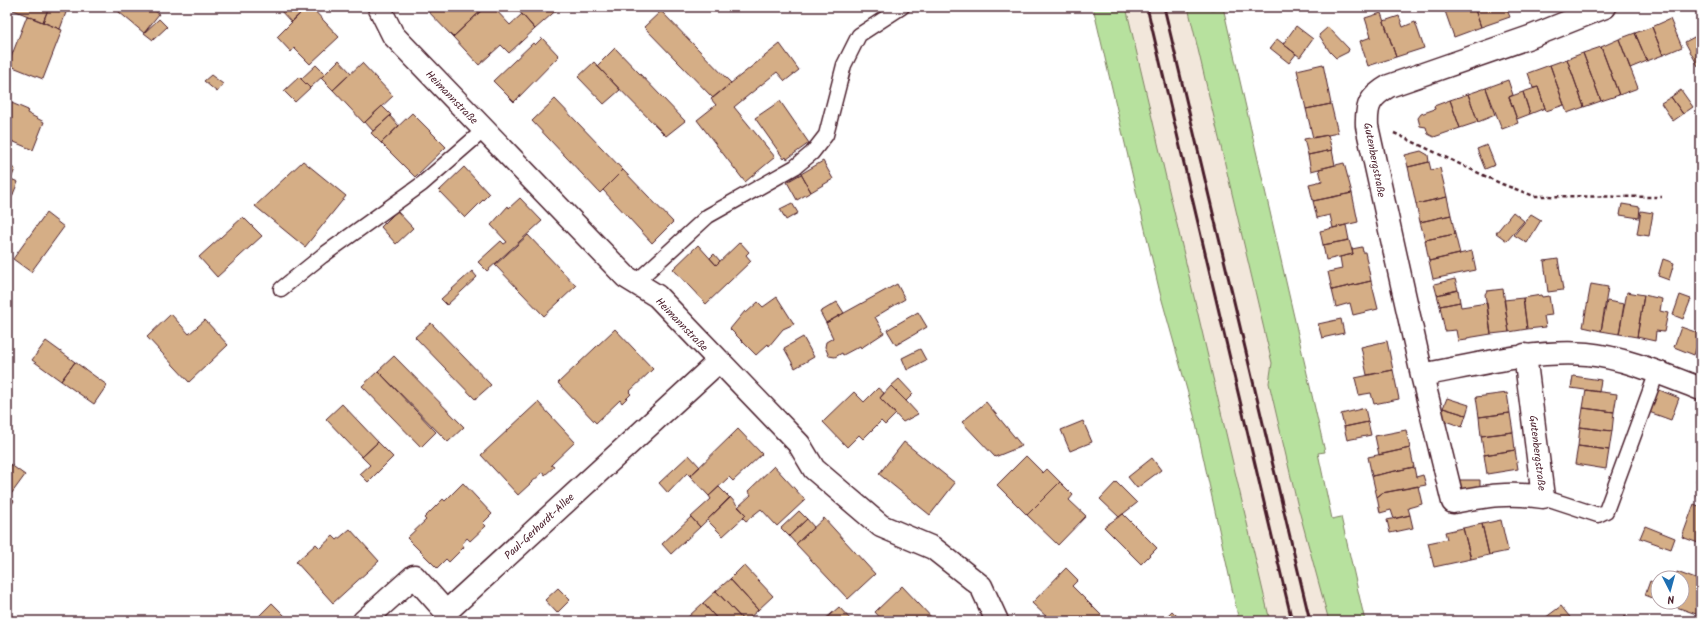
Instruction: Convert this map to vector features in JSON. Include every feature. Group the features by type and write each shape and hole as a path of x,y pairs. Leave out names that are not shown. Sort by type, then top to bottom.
{"street":[{"name":"Heimannstraße","path":"379,7 393,35 626,278 657,296 718,362 799,444 814,468 881,526 933,548 981,586 997,621"},
{"name":"Gutenbergstraße","path":"1525,355 1543,497 1522,494 1496,494 1453,502 1422,375 1366,126 1366,114 1369,102 1377,92 1388,86 1530,37 1605,7"},
{"path":"1422,375 1525,355 1589,354 1657,372 1701,389"},
{"name":"Paul-Gerhardt-Allee","path":"364,621 414,576 446,612 718,362"}],"lane":[{"path":"635,284 708,216 795,167 812,153 826,135 844,65 860,36 902,7"},
{"path":"282,289 322,256 422,184 484,130"},
{"path":"1543,497 1598,514 1606,512 1657,372"}],"path":[{"path":"1366,126 1378,125 1502,184 1534,196 1662,198"}],"shaded area":[{"path":"1126,7 1188,7 1272,363 1269,384 1297,503 1329,621 1270,621"}],"green space":[{"path":"1093,7 1126,7 1270,621 1239,621 1194,415 1160,293"},
{"path":"1188,7 1210,7 1211,11 1223,7 1325,452 1318,453 1332,519 1341,517 1365,621 1329,621 1297,503 1269,383 1272,363"}],"building":[{"path":"12,7 49,7 43,22 11,9"},
{"path":"49,7 68,7 60,29 43,22"},
{"path":"113,7 150,7 159,14 144,33"},
{"path":"283,7 307,7 291,22 280,10"},
{"path":"307,7 311,7 339,37 310,64 294,48 291,52 277,37"},
{"path":"424,7 485,7 453,37"},
{"path":"485,7 493,7 510,25 522,14 535,29 509,53 501,45 479,65 453,37"},
{"path":"519,7 560,7 535,29 517,9"},
{"path":"1456,7 1474,7 1481,27 1454,37 1445,11"},
{"path":"1474,7 1506,7 1510,17 1481,27"},
{"path":"1701,7 1701,16 1696,8"},
{"path":"661,11 731,83 713,98 644,27"},
{"path":"1381,13 1396,57 1368,66 1360,41 1371,37 1365,18"},
{"path":"27,16 62,30 43,79 8,65"},
{"path":"1399,16 1403,27 1415,22 1424,48 1396,57 1384,21"},
{"path":"159,19 167,27 153,40 144,33"},
{"path":"1670,19 1682,47 1663,55 1652,27"},
{"path":"1296,26 1313,39 1300,57 1283,44"},
{"path":"1328,27 1349,49 1348,52 1336,58 1330,52 1319,35"},
{"path":"1652,27 1663,55 1647,61 1635,33"},
{"path":"1635,33 1647,61 1630,68 1619,39"},
{"path":"1701,33 1701,45 1696,36"},
{"path":"1696,36 1701,45 1701,64 1698,66 1685,42"},
{"path":"542,38 559,56 514,102 493,81 533,43 535,45"},
{"path":"1277,39 1296,54 1289,63 1270,48"},
{"path":"1619,39 1638,88 1619,95 1601,47"},
{"path":"780,44 799,70 785,81 777,72 734,107 775,157 745,182 697,120 716,105 711,99"},
{"path":"1601,47 1619,95 1601,101 1583,53"},
{"path":"615,48 685,121 666,136 597,66"},
{"path":"1583,53 1601,101 1584,107 1567,59"},
{"path":"1567,59 1584,107 1567,113 1550,65"},
{"path":"339,60 351,73 333,90 321,78"},
{"path":"594,62 620,90 604,104 578,77"},
{"path":"362,63 393,96 364,123 333,90"},
{"path":"1323,64 1331,104 1306,109 1297,70"},
{"path":"316,65 325,74 310,88 301,79"},
{"path":"1550,65 1564,105 1546,111 1538,87 1533,88 1528,73"},
{"path":"211,75 223,84 217,92 204,81"},
{"path":"299,77 310,88 295,102 284,91"},
{"path":"1508,80 1513,95 1509,97 1518,123 1502,129 1486,88"},
{"path":"1538,87 1545,108 1530,114 1523,92"},
{"path":"1486,88 1495,115 1478,122 1468,94"},
{"path":"1681,90 1693,107 1683,114 1671,97"},
{"path":"1523,92 1530,114 1517,119 1509,97"},
{"path":"1468,94 1478,122 1460,128 1450,100"},
{"path":"1671,97 1683,114 1673,121 1661,103"},
{"path":"555,99 623,170 600,193 532,121"},
{"path":"1450,100 1460,128 1434,137 1428,134 1426,127 1420,126 1418,118 1421,114 1435,109 1434,106"},
{"path":"7,101 28,110 27,113 44,122 33,150 7,139"},
{"path":"780,101 809,143 787,159 786,157 784,159 755,118"},
{"path":"1331,104 1338,133 1313,138 1306,109"},
{"path":"382,106 391,115 373,131 365,122"},
{"path":"412,113 446,147 415,177 381,143"},
{"path":"390,116 399,126 381,143 371,133"},
{"path":"1328,135 1332,150 1308,155 1304,139"},
{"path":"1487,145 1495,165 1485,169 1477,149"},
{"path":"1332,150 1335,165 1311,171 1308,155"},
{"path":"1421,151 1428,155 1429,162 1408,167 1405,155"},
{"path":"303,161 346,196 305,247 255,206"},
{"path":"823,161 833,179 811,192 801,174"},
{"path":"1429,162 1431,170 1440,168 1447,197 1416,204 1408,167"},
{"path":"1344,163 1352,193 1313,201 1309,184 1322,181 1319,169"},
{"path":"7,165 15,169 11,179 18,182 7,209"},
{"path":"464,167 489,194 465,218 439,191"},
{"path":"623,170 673,222 652,243 603,190"},
{"path":"801,174 811,192 797,200 787,182"},
{"path":"1352,193 1358,222 1333,228 1330,215 1317,218 1313,201"},
{"path":"1447,197 1451,215 1420,222 1416,204"},
{"path":"520,198 542,221 487,271 478,262 501,241 504,244 507,242 491,225 508,206 509,208"},
{"path":"792,203 798,213 786,220 780,209"},
{"path":"1622,204 1640,207 1639,218 1620,215"},
{"path":"397,211 413,228 396,244 381,227"},
{"path":"1641,211 1653,213 1649,236 1637,234"},
{"path":"1513,212 1524,221 1507,241 1496,233"},
{"path":"46,213 64,227 31,272 13,259"},
{"path":"1531,214 1541,220 1527,243 1514,235"},
{"path":"1451,215 1455,234 1425,240 1420,222"},
{"path":"243,217 262,236 217,277 199,257"},
{"path":"1346,225 1349,240 1323,245 1320,231"},
{"path":"1455,234 1460,254 1429,261 1425,240"},
{"path":"528,235 576,286 544,316 495,265"},
{"path":"1349,240 1353,254 1326,260 1323,245"},
{"path":"740,242 749,252 746,255 751,261 706,304 673,269 698,245 716,265"},
{"path":"1362,247 1363,252 1365,252 1371,281 1332,290 1328,272 1342,269 1340,257 1353,254 1352,249"},
{"path":"1472,251 1476,270 1433,279 1429,261"},
{"path":"714,254 720,261 716,265 710,258"},
{"path":"1558,259 1563,290 1548,292 1544,261"},
{"path":"1663,259 1674,263 1669,280 1658,276"},
{"path":"472,271 477,277 447,305 441,299"},
{"path":"1455,279 1458,290 1437,295 1434,284"},
{"path":"1371,281 1378,309 1353,315 1350,303 1336,307 1332,290"},
{"path":"897,284 905,299 875,317 884,333 861,348 860,346 843,355 842,353 835,357 829,356 825,347 826,342 833,338 826,323"},
{"path":"1591,284 1608,287 1601,331 1583,327"},
{"path":"1503,289 1509,332 1491,334 1485,294 1487,291"},
{"path":"1458,290 1460,302 1440,306 1437,295"},
{"path":"1627,292 1644,295 1637,337 1619,334"},
{"path":"1541,295 1542,297 1549,296 1552,315 1544,316 1546,327 1527,329 1523,298"},
{"path":"1644,295 1662,299 1660,311 1668,313 1664,332 1656,331 1655,341 1637,337"},
{"path":"1680,295 1691,299 1683,319 1673,315"},
{"path":"777,297 794,324 783,329 769,346 768,344 756,355 730,329 745,311 746,313 758,302 763,307"},
{"path":"1523,298 1527,329 1509,332 1504,300"},
{"path":"1607,301 1624,304 1619,334 1601,331"},
{"path":"837,302 844,313 826,323 820,312"},
{"path":"1460,302 1461,307 1487,303 1491,334 1458,341 1456,330 1445,331 1440,306"},
{"path":"918,312 927,327 896,345 887,330"},
{"path":"171,314 189,334 205,320 228,345 189,382 147,337"},
{"path":"1341,319 1344,333 1322,338 1318,324"},
{"path":"431,323 491,385 475,399 415,337"},
{"path":"1681,327 1701,334 1694,355 1674,347"},
{"path":"615,329 653,369 629,392 631,394 622,403 620,400 596,423 558,383"},
{"path":"803,337 814,357 795,368 784,348"},
{"path":"46,341 75,362 61,381 32,360"},
{"path":"1387,341 1393,370 1367,375 1361,347"},
{"path":"920,349 926,360 907,370 902,358"},
{"path":"394,356 464,427 448,442 378,371"},
{"path":"75,362 107,385 94,404 61,381"},
{"path":"1393,370 1399,399 1374,404 1371,393 1359,395 1355,378"},
{"path":"378,371 436,432 421,447 362,386"},
{"path":"1573,376 1601,380 1599,392 1571,388"},
{"path":"899,379 913,394 906,401 891,386"},
{"path":"891,386 918,414 903,422 880,398"},
{"path":"878,388 884,393 880,398 896,414 885,425 881,421 863,439 859,435 847,447 823,422 854,392 864,402"},
{"path":"1657,389 1679,398 1671,420 1649,412"},
{"path":"1586,390 1617,394 1614,412 1583,408"},
{"path":"1507,393 1510,413 1479,417 1476,397"},
{"path":"1447,398 1469,405 1466,415 1443,408"},
{"path":"538,402 575,442 551,465 554,467 545,475 543,472 518,495 481,455"},
{"path":"986,402 1022,446 995,457 962,422"},
{"path":"342,404 378,442 362,457 326,419"},
{"path":"1365,408 1368,422 1344,427 1341,414"},
{"path":"1443,408 1466,415 1462,427 1440,419"},
{"path":"1583,408 1614,412 1612,431 1580,427"},
{"path":"1510,413 1513,432 1481,436 1479,417"},
{"path":"1083,421 1092,442 1070,451 1061,430"},
{"path":"1368,422 1371,435 1347,440 1344,427"},
{"path":"1580,427 1612,431 1609,450 1578,446"},
{"path":"738,429 762,454 733,481 729,477 709,496 690,476"},
{"path":"1406,430 1410,448 1379,455 1375,436"},
{"path":"1513,432 1515,450 1484,455 1481,436"},
{"path":"378,442 393,457 368,482 360,474 370,465 362,457"},
{"path":"904,442 955,483 930,515 879,474"},
{"path":"1578,446 1609,450 1606,469 1575,464"},
{"path":"1410,448 1414,467 1372,476 1368,457"},
{"path":"1515,450 1518,469 1487,474 1484,455"},
{"path":"689,455 700,467 690,476 687,473 668,493 659,483"},
{"path":"1026,456 1043,473 1047,469 1060,482 1027,515 997,485"},
{"path":"1152,458 1161,470 1137,488 1128,477"},
{"path":"7,462 25,475 9,497 7,496"},
{"path":"774,466 805,500 777,526 761,509 746,521 743,518 746,515 738,507 751,495 748,491"},
{"path":"1414,467 1416,477 1423,475 1426,485 1382,493 1377,497 1372,476"},
{"path":"1701,468 1701,483 1696,481"},
{"path":"1459,480 1480,480 1480,491 1460,492"},
{"path":"1060,482 1073,495 1069,500 1086,516 1058,545 1027,515"},
{"path":"1116,482 1137,503 1119,517 1100,499"},
{"path":"463,483 492,514 483,523 486,526 470,541 467,538 462,544 464,547 449,562 446,559 437,568 407,538 426,520 424,518 443,499 445,501"},
{"path":"1701,485 1701,498 1697,496"},
{"path":"1418,486 1422,504 1408,508 1410,515 1394,519 1391,510 1380,513 1377,497 1382,493"},
{"path":"719,487 730,498 700,527 691,517 711,499 709,496"},
{"path":"7,496 14,501 7,511"},
{"path":"730,497 746,515 723,536 707,520"},
{"path":"1694,504 1701,507 1701,544 1682,537"},
{"path":"799,511 807,519 789,536 781,528"},
{"path":"1123,514 1157,548 1141,564 1104,527"},
{"path":"1410,515 1413,528 1390,533 1387,520"},
{"path":"691,517 700,527 671,554 662,544"},
{"path":"824,518 875,574 848,599 796,544"},
{"path":"807,519 814,527 796,544 789,536"},
{"path":"1501,520 1508,551 1489,555 1482,524"},
{"path":"1482,524 1489,555 1471,559 1463,528"},
{"path":"1645,526 1675,538 1671,549 1640,538"},
{"path":"1463,528 1471,559 1434,567 1428,543 1447,539 1445,532"},
{"path":"350,529 379,561 333,603 296,562 316,544 320,548 333,536 337,540"},
{"path":"744,565 773,596 758,610 730,579"},
{"path":"1066,568 1078,580 1072,586 1104,618 1101,621 1051,621 1032,603"},
{"path":"1690,577 1701,581 1701,609 1699,615 1685,610 1690,610"},
{"path":"730,579 758,610 746,621 744,621 716,591"},
{"path":"1650,581 1650,597 1645,595"},
{"path":"902,586 935,621 883,621 875,612"},
{"path":"558,588 570,600 557,613 545,600"},
{"path":"716,591 744,621 719,621 703,603"},
{"path":"272,603 290,621 254,621"},
{"path":"703,603 719,621 692,621 688,617"},
{"path":"1561,606 1573,621 1541,621"},
{"path":"839,607 852,621 823,621"},
{"path":"1172,611 1182,621 1162,621"},
{"path":"1625,616 1631,621 1622,621"},
{"path":"688,617 692,621 683,621"}],"railway":[{"path":"1147,7 1292,621"},
{"path":"1164,7 1310,621"}]}
